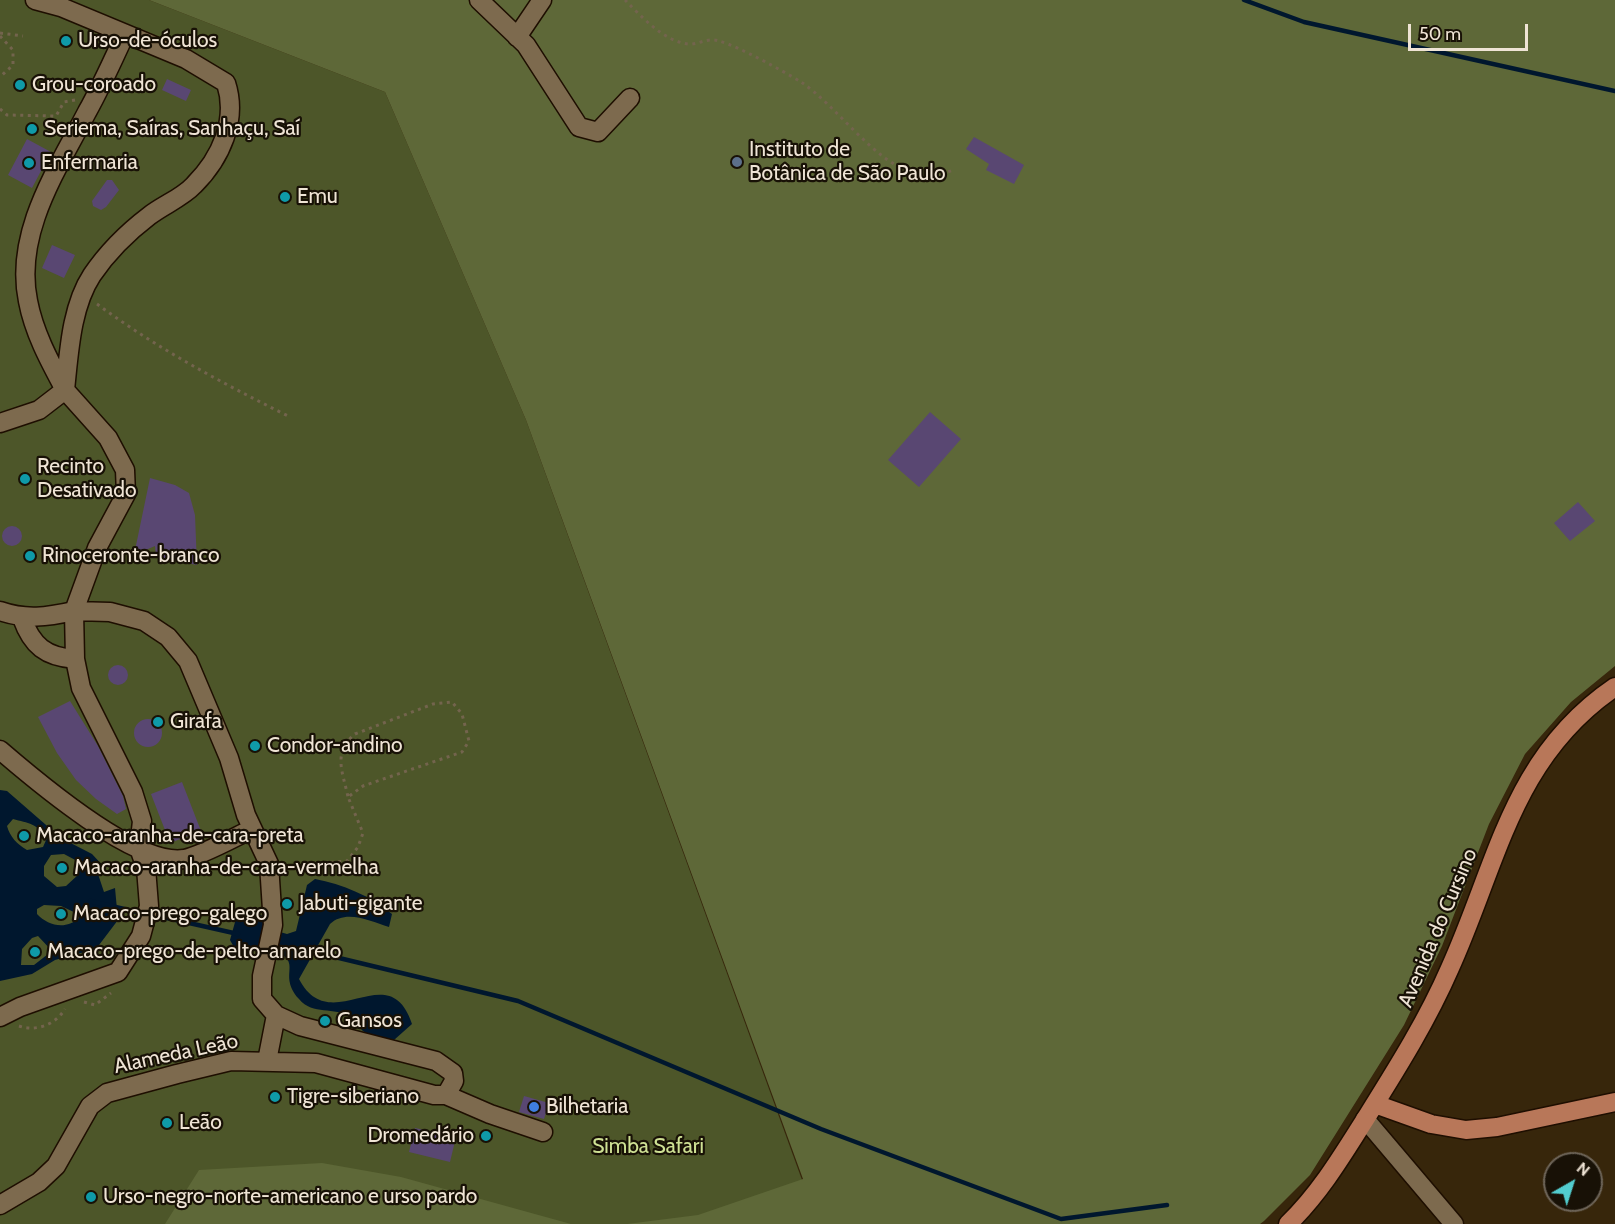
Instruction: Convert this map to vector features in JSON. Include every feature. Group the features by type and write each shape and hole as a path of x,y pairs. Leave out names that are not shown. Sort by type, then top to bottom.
{"main road":[{"name":"Avenida do Cursino","path":"1288,1224 1311,1202 1370,1112 1419,1031 1450,969 1504,830 1540,760 1582,711 1615,687"},
{"path":"1370,1112 1466,1130 1497,1127 1615,1102"}],"street":[{"path":"0,423 39,410 65,390 74,326 83,294 91,277 124,239 150,216 194,186 218,153 231,122 230,96 226,83 186,59 60,6 35,0"},
{"path":"479,0 526,45 579,127 598,132 630,98"},
{"path":"517,37 542,0"},
{"path":"0,1017 20,1006 118,972 141,936 150,906 146,868 139,848 142,821 133,792 81,688 75,658 74,611 93,557 126,494 125,470 108,438 65,390 36,330 28,300 27,270 30,231 42,200 125,34"},
{"path":"0,611 22,618 51,616 74,611 110,612 144,621 168,637 188,661 230,758 252,829 269,864 273,916 261,992 267,1006 276,1015 300,1026 436,1061 453,1073 454,1081 446,1095"},
{"path":"22,618 27,631 45,651 55,657 75,658"},
{"path":"0,750 58,799 139,848 163,857 184,859 252,829"},
{"path":"267,1061 276,1015"},
{"name":"Alameda Leão","path":"0,1205 39,1182 56,1166 90,1106 107,1093 231,1061 316,1063 434,1095 446,1095 482,1111 543,1132"},
{"path":"1370,1112 1454,1224"}],"path":[{"path":"625,0 671,38 689,44 707,39 723,42 801,82 829,103 868,142 903,170 916,174 938,175 954,170"},
{"path":"0,34 23,36"},
{"path":"0,34 13,50 13,65 0,77"},
{"path":"0,109 7,115 56,116 64,102 96,95"},
{"path":"83,294 145,339 220,382 290,417"},
{"path":"269,864 287,867 347,861 358,847 363,833 348,797 340,755 344,743 355,735 433,704 452,702 462,714 469,741 462,752 363,786 348,797"}],"green space":[{"name":"Simba Safari","path":"0,0 149,0 385,92 526,420 818,1224 0,1224"},
{"path":"149,0 1615,0 1615,666 1571,702 1525,754 1489,824 1442,946 1404,1025 1310,1175 1264,1221 1260,1224 627,1224 698,1215 803,1179 526,420 385,92"},
{"path":"322,1163 401,1177 571,1224 165,1224 199,1170"}],"water":[{"path":"0,790 7,791 61,838 92,854 105,868 98,874 104,892 115,888 118,920 96,949 55,960 32,974 0,981","holes":["13,819 36,827 47,838 43,847 27,850 14,840 7,826","64,854 79,862 79,874 66,886 57,887 44,876 44,866 51,855","44,905 61,906 78,914 79,918 68,924 52,924 41,918 37,914 37,909","38,936 52,951 34,965 21,965 22,949 32,938"]},
{"path":"315,879 356,892 392,914 389,927 366,919 351,917 343,917 330,924 299,979 312,996 327,1002 343,1002 375,995 389,996 402,1004 412,1024 394,1040 378,1038 366,1033 353,1018 344,1014 317,1009 305,1004 292,989 289,962 285,956 260,946 248,953 236,951 230,940 237,915 245,909 263,916 266,928 287,934 296,931 307,885"}],"building":[{"path":"167,79 191,90 186,101 162,90"},
{"path":"974,137 1024,165 1014,184 986,170 989,164 966,149"},
{"name":"Enfermaria","path":"27,139 51,152 32,188 8,175"},
{"path":"107,180 112,180 119,190 101,210 93,206 92,201"},
{"path":"52,245 75,255 64,278 42,268"},
{"path":"930,412 961,439 919,487 888,460"},
{"path":"150,478 175,485 189,493 195,515 197,565 156,557 155,546 134,555"},
{"path":"1578,502 1595,521 1570,541 1554,523"},
{"path":"12,526 19,529 22,536 19,543 12,546 5,543 2,536 5,529"},
{"path":"118,665 125,668 128,675 125,682 118,685 111,682 108,675 111,668"},
{"path":"70,701 98,746 123,796 126,809 117,814 96,799 76,780 57,753 38,717"},
{"path":"148,719 158,723 162,733 158,743 148,747 138,743 134,733 138,723"},
{"path":"182,782 201,831 170,843 151,794"},
{"name":"Bilhetaria","path":"524,1096 549,1103 544,1119 519,1112"},
{"path":"415,1128 456,1137 450,1162 409,1152"}],"waterway":[{"path":"1244,0 1304,22 1615,91"},
{"path":"90,901 137,912"},
{"path":"158,916 238,934"},
{"path":"310,951 518,1001 821,1129 1061,1219 1167,1205"}],"place":[{"name":"Urso-de-óculos","path":"66,41"},
{"name":"Grou-coroado","path":"20,85"},
{"name":"Seriema, Saíras, Sanhaçu, Saí","path":"32,129"},
{"name":"Instituto de Botânica de São Paulo","path":"737,162"},
{"name":"Enfermaria","path":"29,163"},
{"name":"Emu","path":"285,197"},
{"name":"Recinto Desativado","path":"25,479"},
{"name":"Rinoceronte-branco","path":"30,556"},
{"name":"Girafa","path":"158,722"},
{"name":"Condor-andino","path":"255,746"},
{"name":"Macaco-aranha-de-cara-preta","path":"24,836"},
{"name":"Macaco-aranha-de-cara-vermelha","path":"62,868"},
{"name":"Jabuti-gigante","path":"287,904"},
{"name":"Macaco-prego-galego","path":"61,914"},
{"name":"Macaco-prego-de-pelto-amarelo","path":"35,952"},
{"name":"Gansos","path":"325,1021"},
{"name":"Tigre-siberiano","path":"275,1097"},
{"name":"Bilhetaria","path":"534,1107"},
{"name":"Leão","path":"167,1123"},
{"name":"Dromedário","path":"486,1136"},
{"name":"Urso-negro-norte-americano e urso pardo","path":"91,1197"}]}
